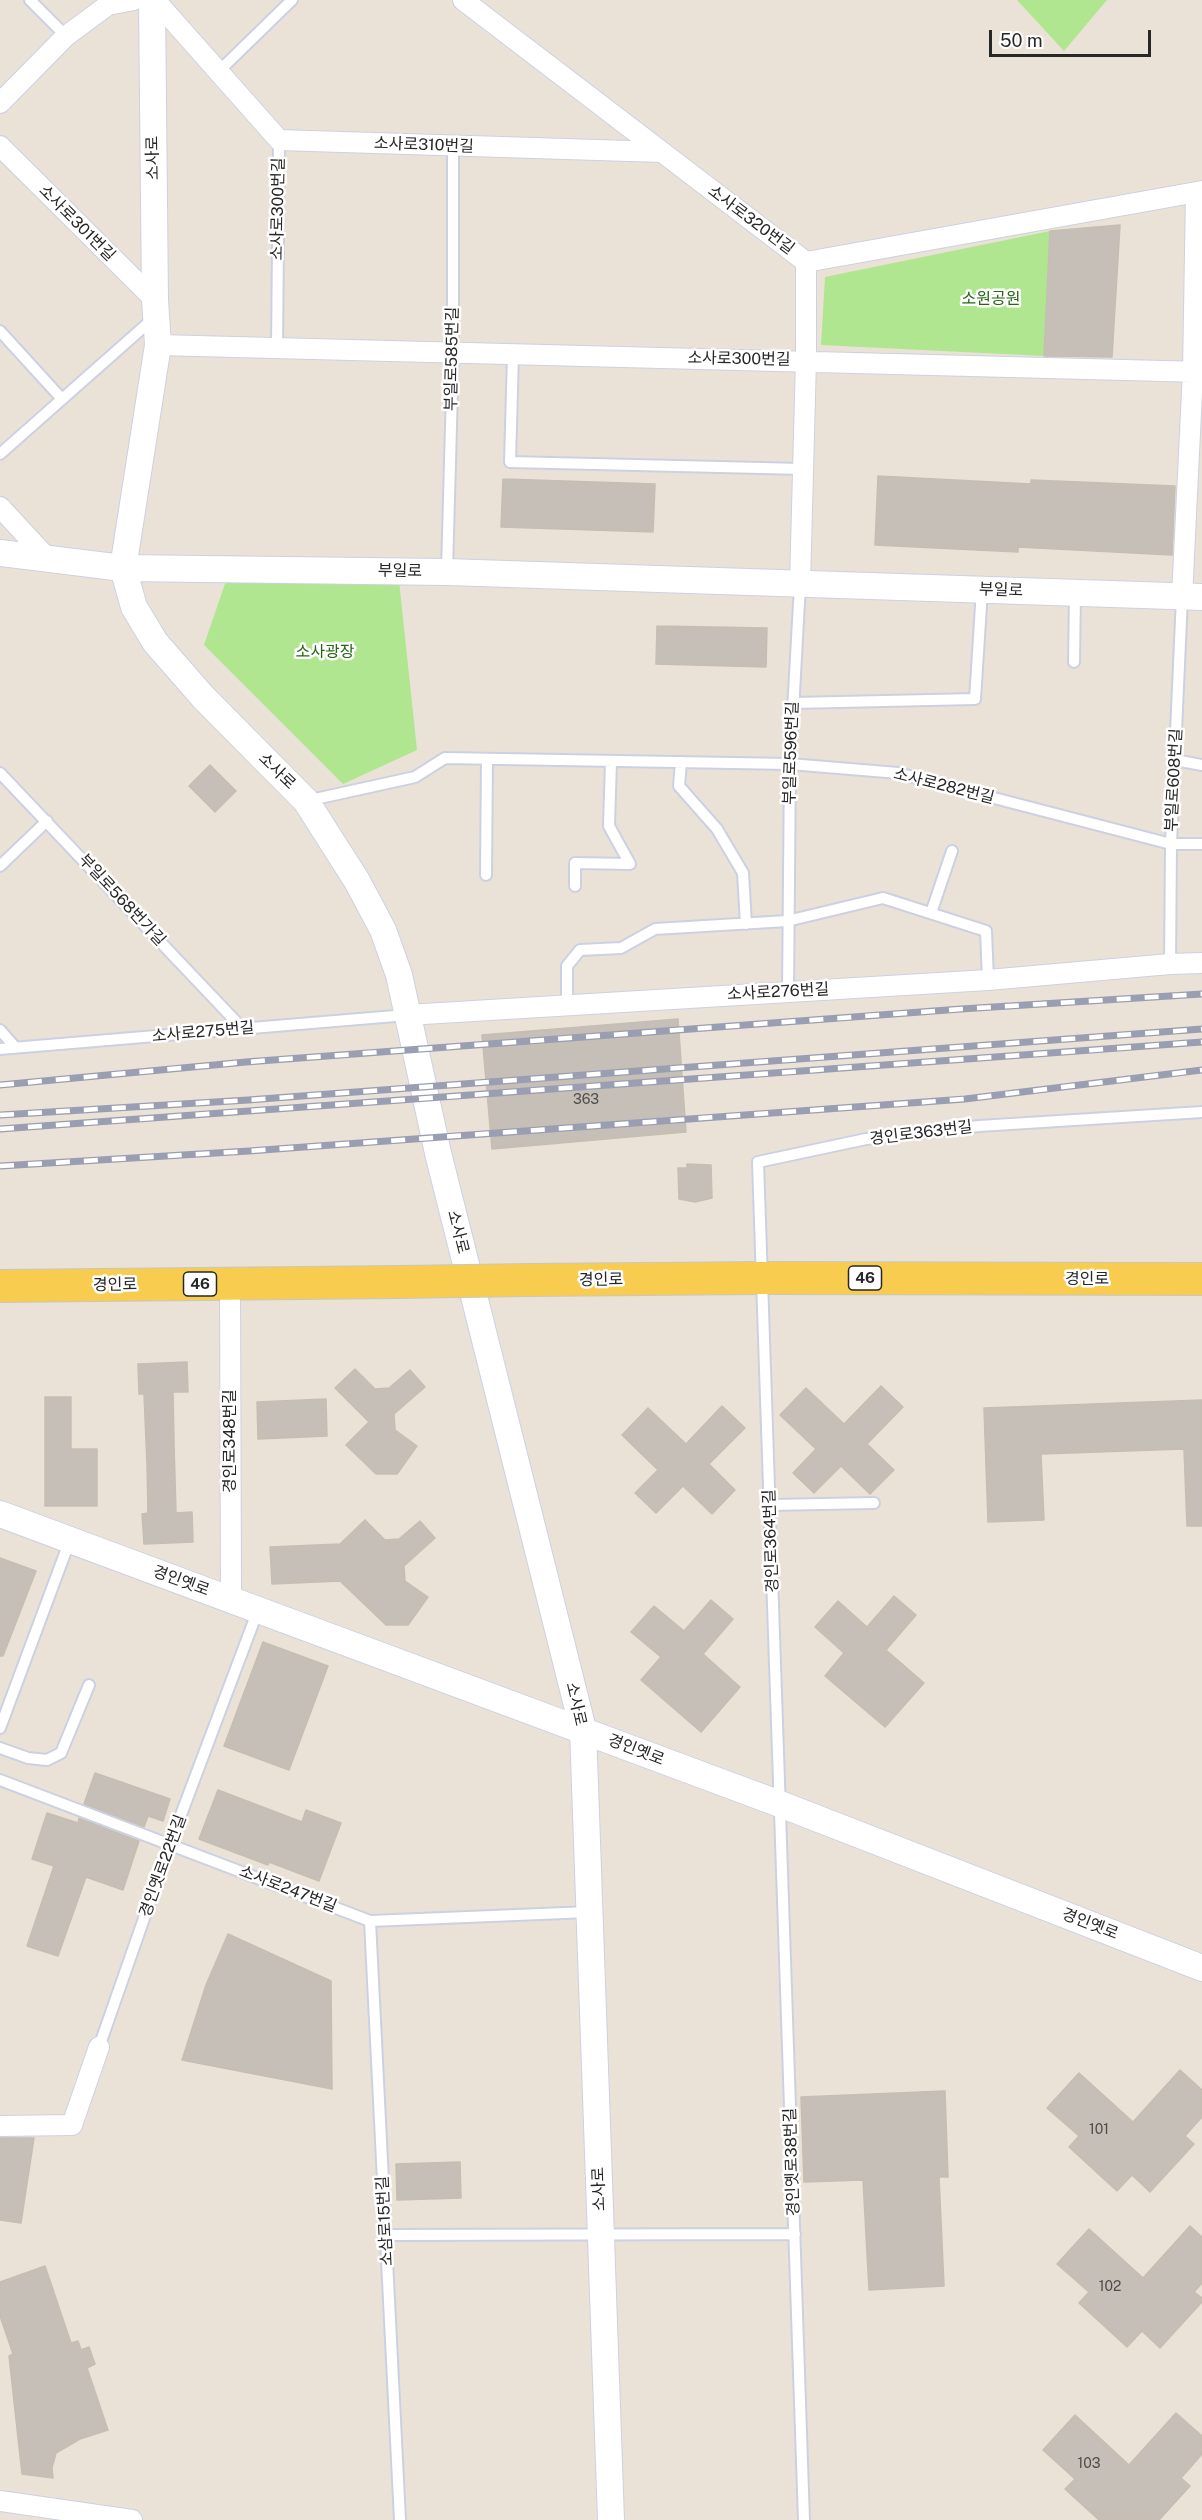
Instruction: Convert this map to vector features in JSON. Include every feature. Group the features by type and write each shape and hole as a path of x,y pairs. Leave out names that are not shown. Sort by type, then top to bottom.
{"main road":[{"name":"경인로","path":"0,1286 762,1278 1202,1279"}],"street":[{"path":"0,103 66,36 108,5 134,0"},
{"path":"153,0 279,140"},
{"name":"소사로","path":"153,0 155,308 158,345 123,568 134,607 155,642 203,697 306,801 357,881 383,930 399,975 441,1164 583,1729 611,2520"},
{"name":"소사로320번길","path":"463,0 806,262 1199,191"},
{"name":"소사로310번길","path":"279,140 661,152"},
{"name":"소사로301번길","path":"0,146 155,308"},
{"path":"1192,597 1199,191"},
{"path":"800,584 806,360 806,262"},
{"name":"소사로300번길","path":"158,345 1197,371"},
{"path":"0,507 48,560"},
{"name":"부일로","path":"0,553 123,568 447,572 1192,597"},
{"name":"소사로276번길","path":"407,1015 988,980 1202,963"},
{"name":"경인로348번길","path":"230,1284 231,1599"},
{"name":"경인옛로","path":"0,1514 583,1729 1202,1968"},
{"name":"경인옛로22번길","path":"0,2126 72,2125 99,2047"},
{"path":"0,2501 79,2516 132,2520"}],"lane":[{"path":"30,0 66,36"},
{"path":"218,72 292,0"},
{"name":"소사로300번길","path":"277,349 279,140"},
{"name":"부일로585번길","path":"447,572 453,353 453,146"},
{"path":"0,454 62,399 155,308"},
{"path":"0,331 62,399"},
{"path":"513,354 510,462 803,469"},
{"name":"부일로596번길","path":"788,992 786,921 790,764 800,584"},
{"path":"794,703 975,699 982,590"},
{"path":"1074,662 1075,593"},
{"name":"부일로608번길","path":"1170,964 1171,844 1175,760 1192,597"},
{"name":"소사로282번길","path":"306,801 415,777 445,758 790,764 898,773 1171,844 1202,844"},
{"path":"486,875 488,759"},
{"path":"1175,760 1202,765"},
{"path":"575,886 575,863 630,864 609,826 611,761"},
{"path":"681,762 679,786 717,829 743,873 746,924"},
{"name":"부일로568번가길","path":"0,773 243,1029"},
{"path":"0,866 47,821"},
{"path":"931,913 952,851"},
{"path":"567,1005 567,966 580,950 621,948 655,929 786,921 883,898 986,931 988,980"},
{"name":"소사로275번길","path":"0,1048 407,1015"},
{"path":"0,1030 15,1047"},
{"name":"경인로363번길","path":"762,1278 758,1162 866,1139 979,1126 1202,1112"},
{"name":"경인로364번길","path":"762,1278 780,1804"},
{"path":"770,1505 874,1503"},
{"path":"0,1728 70,1540"},
{"name":"경인옛로22번길","path":"99,2047 170,1844 258,1609"},
{"path":"0,1748 28,1758 47,1760 61,1753 89,1685"},
{"name":"소사로247번길","path":"0,1780 370,1921 589,1912"},
{"name":"경인옛로38번길","path":"780,1804 804,2520"},
{"name":"소삼로15번길","path":"370,1921 400,2520"},
{"name":"소사로","path":"386,2235 795,2234"}],"green space":[{"path":"1017,0 1107,0 1064,51"},
{"name":"소원공원","path":"1050,231 1044,356 821,345 825,277"},
{"name":"소사광장","path":"230,569 398,571 417,750 343,784 204,645"}],"building":[{"path":"1120,225 1112,357 1044,356 1050,231"},
{"path":"878,476 1031,484 1031,480 1175,486 1172,555 1018,547 1018,552 875,545"},
{"path":"503,479 655,484 653,532 501,527"},
{"path":"657,626 767,628 766,667 656,664"},
{"path":"210,765 236,791 215,812 189,786"},
{"path":"678,1019 686,1132 492,1149 482,1035"},
{"path":"687,1164 711,1165 712,1198 695,1202 679,1199 678,1168 687,1168"},
{"path":"187,1362 188,1392 173,1392 176,1513 192,1512 193,1542 144,1544 142,1514 148,1513 147,1463 144,1394 139,1394 138,1364"},
{"path":"355,1369 375,1389 389,1388 410,1370 425,1387 394,1414 395,1430 417,1446 397,1474 376,1474 346,1445 369,1422 335,1388"},
{"path":"881,1386 903,1407 867,1444 894,1470 870,1494 841,1466 814,1493 793,1473 816,1449 780,1415 806,1388 844,1424"},
{"path":"45,1397 71,1397 71,1449 97,1449 97,1506 45,1506"},
{"path":"326,1399 327,1436 258,1439 257,1402"},
{"path":"1202,1400 1202,1526 1187,1526 1184,1449 1041,1454 1044,1520 988,1522 984,1408"},
{"path":"722,1406 745,1428 709,1464 735,1490 712,1514 683,1486 656,1513 635,1493 658,1470 622,1435 648,1408 686,1444"},
{"path":"365,1520 385,1540 399,1539 420,1521 435,1538 404,1566 405,1581 428,1597 408,1625 386,1625 340,1581 272,1584 270,1547 340,1544"},
{"path":"0,1558 36,1571 3,1656 0,1656"},
{"path":"894,1596 916,1615 886,1650 924,1683 885,1727 825,1676 844,1653 815,1627 838,1601 867,1627"},
{"path":"711,1600 733,1619 703,1654 740,1687 701,1732 641,1680 661,1657 631,1632 654,1606 684,1631"},
{"path":"263,1642 328,1666 289,1770 224,1746"},
{"path":"95,1773 170,1799 163,1821 148,1816 144,1827 84,1804"},
{"path":"218,1790 302,1822 306,1810 341,1823 319,1881 199,1839"},
{"path":"47,1813 78,1823 79,1818 139,1841 123,1890 86,1877 58,1956 27,1946 54,1866 32,1859"},
{"path":"228,1934 331,1981 332,2089 182,2060 206,1985"},
{"path":"1180,2070 1202,2090 1202,2117 1185,2136 1194,2144 1150,2192 1132,2175 1117,2191 1069,2147 1079,2136 1047,2108 1079,2073 1133,2122"},
{"path":"945,2091 948,2177 939,2177 944,2286 869,2290 863,2180 804,2182 801,2097"},
{"path":"0,2138 34,2138 21,2223 0,2220"},
{"path":"460,2162 461,2198 397,2200 396,2164"},
{"path":"1190,2226 1202,2237 1202,2283 1194,2292 1202,2298 1202,2302 1160,2348 1142,2331 1127,2347 1079,2303 1089,2292 1057,2264 1089,2229 1143,2278"},
{"path":"45,2266 71,2343 78,2341 81,2350 89,2347 95,2364 87,2368 108,2430 80,2439 56,2453 52,2468 53,2478 22,2474 9,2356 13,2354 0,2316 0,2282"},
{"path":"1176,2413 1202,2436 1202,2454 1181,2478 1190,2486 1159,2520 1099,2520 1065,2489 1075,2479 1043,2450 1075,2415 1129,2465"}],"railway":[{"path":"0,1085 246,1062 961,1009 1202,994"},
{"path":"0,1115 248,1100 1202,1029"},
{"path":"0,1129 1202,1042"},
{"path":"0,1166 249,1151 965,1099 1202,1070"}]}
